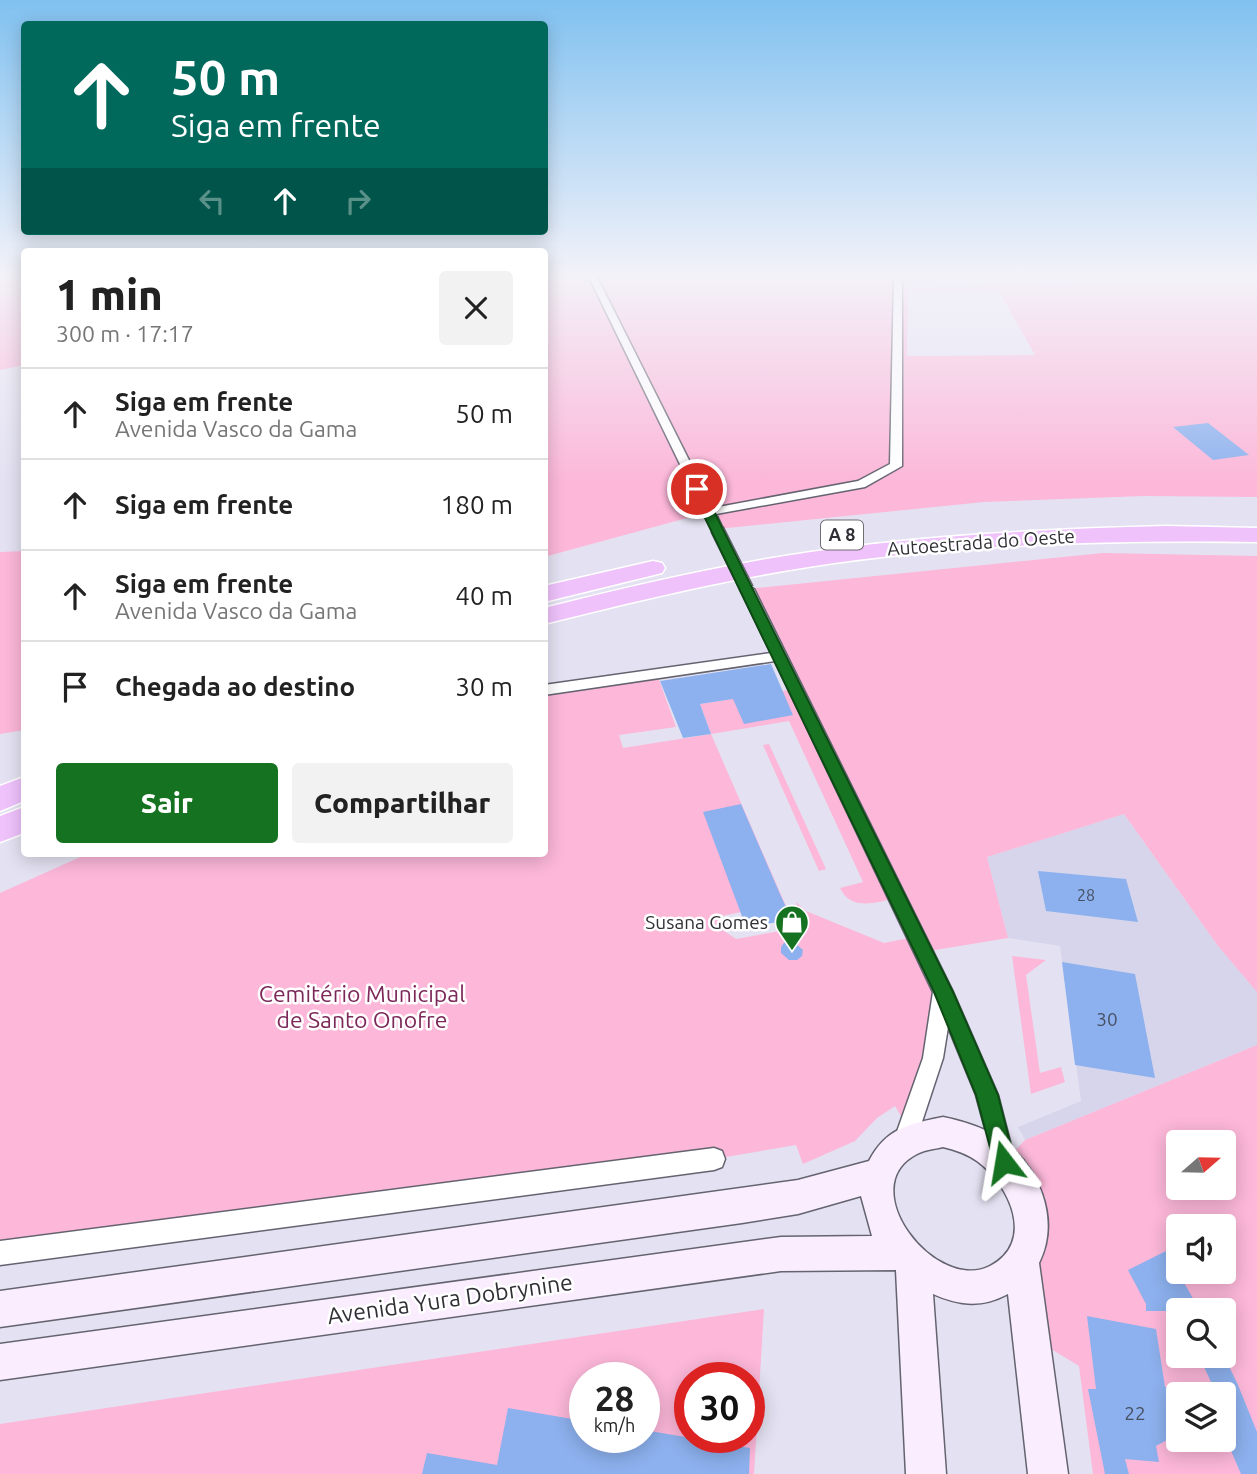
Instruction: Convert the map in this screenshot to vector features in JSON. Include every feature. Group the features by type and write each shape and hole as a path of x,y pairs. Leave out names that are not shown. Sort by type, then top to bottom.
{"highway":[{"name":"Autoestrada do Oeste","path":"548,593 733,552 885,530 1080,517 1257,518"},
{"name":"Autoestrada do Oeste","path":"548,615 634,593 742,571 887,549 1086,535 1257,535"},
{"path":"0,799 21,789"},
{"path":"0,830 21,820"}],"main road":[{"path":"923,1133 954,1134 985,1147 1004,1162 1026,1194 1033,1230 1030,1247 1022,1263 1007,1278 986,1287 962,1287 937,1280 907,1259 888,1234 876,1194 879,1175 889,1155 905,1140 923,1133"},
{"path":"0,1309 742,1206 798,1196 879,1175"},
{"name":"Avenida Yura Dobrynine","path":"0,1362 781,1254 907,1259"},
{"path":"907,1259 926,1474"},
{"path":"1022,1263 1048,1474"}],"street":[{"path":"627,346 943,992 987,1095 1004,1162"},
{"path":"709,512 861,484 896,466 897,346"},
{"path":"548,689 779,656"},
{"path":"905,1140 933,1058 943,992"},
{"path":"0,1253 714,1159"}],"shaded area":[{"path":"1124,814 1218,946 1257,992 1257,1045 1025,1140 1018,1127 1081,1101 1060,946 1008,938 987,857"}],"green space":[{"path":"0,346 21,346 21,366 0,370"},
{"path":"548,346 907,346 907,356 1035,355 1030,346 1257,346 1257,497 1144,496 984,502 717,529 709,512 548,556"},
{"path":"21,551 21,730 0,734 0,552"},
{"name":"Cemitério Municipal de Santo Onofre","path":"1103,553 1257,556 1257,992 1218,946 1124,814 987,857 1008,938 923,952 943,992 908,1128 895,1106 877,1118 855,1141 803,1164 796,1145 714,1159 0,1253 0,893 80,857 548,857 548,689 657,674 676,727 619,735 623,748 711,734 700,704 795,689 747,589","holes":["789,721 863,882 840,888 850,900 857,903 895,898 914,937 884,943 806,911 796,902 802,927 736,939 724,931 717,917 741,912 792,920 711,734"]},
{"path":"769,744 826,869 819,871 763,745"},
{"path":"1012,956 1046,960 1026,975 1040,1073 1061,1067 1065,1082 1031,1094"},
{"path":"1257,1045 1257,1474 1093,1474 1079,1366 1033,1338 1004,1162 1025,1140"},
{"path":"764,1309 761,1362 674,1362 674,1453 755,1453 754,1474 0,1474 0,1424"}],"building":[{"path":"1208,423 1249,455 1213,460 1173,427"},
{"path":"771,664 793,715 744,724 733,699 700,704 711,734 683,738 660,681"},
{"path":"741,804 792,920 746,927 703,812"},
{"path":"1038,871 1126,879 1138,922 1046,911"},
{"name":"Susana Gomes","path":"788,937 803,950 802,956 797,960 789,960 781,953 781,947"},
{"path":"1062,962 1135,974 1155,1078 1075,1065"},
{"path":"1166,1251 1166,1284 1185,1284 1193,1298 1166,1298 1166,1311 1146,1311 1146,1304 1128,1270"},
{"path":"1087,1316 1156,1329 1166,1387 1166,1441 1156,1446 1159,1462 1125,1459 1129,1474 1105,1474 1088,1389 1096,1389"},
{"path":"1205,1368 1230,1368 1238,1385 1257,1432 1257,1474 1241,1474 1232,1452 1236,1452 1236,1382 1211,1382"},
{"path":"508,1408 569,1418 569,1453 660,1453 660,1433 674,1435 674,1453 750,1453 749,1474 422,1474 427,1453 497,1465"}],"place":[{"name":"Susana Gomes","path":"792,952"}],"route":[{"path":"697,489 943,992 987,1095 1004,1162"}]}
